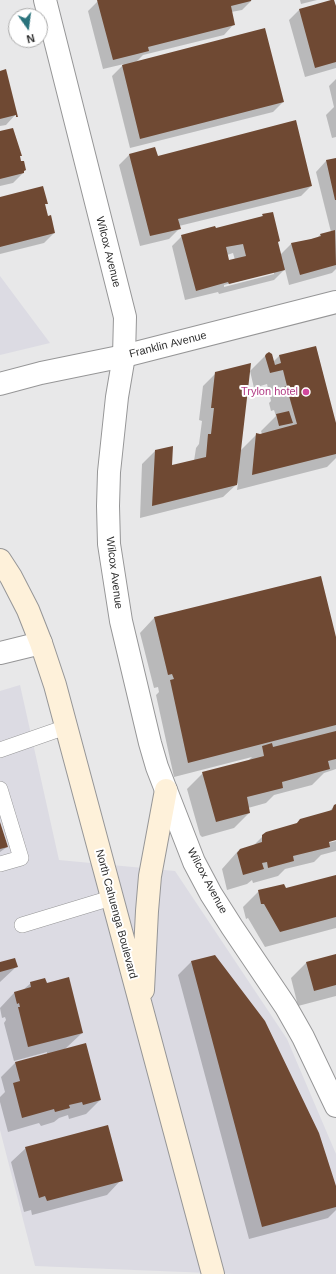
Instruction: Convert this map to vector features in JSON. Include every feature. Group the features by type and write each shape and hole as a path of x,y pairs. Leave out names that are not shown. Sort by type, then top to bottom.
{"main road":[{"name":"North Cahuenga Boulevard","path":"0,560 11,577 28,610 41,643 66,727 213,1274"},
{"path":"143,1013 145,943 150,876 166,790"}],"street":[{"name":"Wilcox Avenue","path":"45,0 124,317 124,356 117,397 109,472 109,544 121,621 150,743 166,790 194,862 211,894 289,1013 319,1069 336,1106"},
{"name":"Franklin Avenue","path":"0,384 41,373 124,356 336,302"},
{"path":"0,653 41,643"}],"lane":[{"path":"0,750 66,727"},
{"path":"0,789 21,858 0,864"},
{"path":"22,925 112,898"}],"shaded area":[{"path":"0,276 50,343 0,355"},
{"path":"20,685 59,860 175,871 287,1039 336,1154 336,1274 234,1274 35,1266 0,1130 0,691"}],"building":[{"path":"97,0 251,1 231,6 235,25 148,47 149,51 113,60"},
{"path":"334,0 336,6 336,62 315,68 299,9"},
{"path":"265,28 284,102 140,139 122,65"},
{"path":"6,69 18,117 16,117 16,115 0,119 0,71"},
{"path":"296,120 312,186 178,219 181,229 150,236 129,154 155,147 158,156"},
{"path":"13,128 22,156 20,156 21,161 24,161 26,170 24,173 0,179 0,131"},
{"path":"336,158 336,200 335,200 326,160"},
{"path":"43,186 48,204 45,204 48,216 51,215 55,233 0,247 0,197"},
{"path":"273,212 285,270 229,284 228,282 196,291 181,235 263,216 262,214","holes":["243,244 246,256 229,260 226,247"]},
{"path":"335,230 336,265 300,275 291,243 311,239 321,236 320,234"},
{"path":"316,346 336,423 336,454 252,475 256,433 260,434 297,424 289,396 286,396 284,387 287,386 283,370 270,373 265,356 269,352 272,354 275,365 281,363 279,355"},
{"path":"251,363 237,485 152,506 155,450 173,446 172,465 206,457 208,434 211,434 214,408 211,408 215,372"},
{"path":"289,411 293,423 279,426 276,414"},
{"path":"321,576 336,637 336,725 188,763 170,680 174,679 172,674 168,675 154,617"},
{"path":"336,731 336,759 328,761 330,769 282,782 283,788 247,797 250,813 216,822 202,772 264,756 262,746 272,743 273,747"},
{"path":"336,804 336,840 329,842 330,847 293,856 294,861 268,868 267,862 262,863 264,869 243,875 237,853 240,849 262,842 262,835 266,832 297,823 300,819 332,810"},
{"path":"0,822 8,847 0,849"},
{"path":"336,875 336,917 280,932 264,904 261,904 258,890 284,884 286,888"},
{"path":"336,954 336,985 314,991 306,962"},
{"path":"215,955 265,1021 319,1133 336,1186 336,1207 262,1227 191,961"},
{"path":"15,958 18,967 0,972 0,962"},
{"path":"69,977 83,1033 28,1047 18,1007 20,1007 19,1003 17,1004 14,992 31,987 30,982 45,978 47,983"},
{"path":"86,1043 101,1100 83,1105 82,1102 69,1105 70,1108 55,1112 54,1109 22,1118 13,1083 20,1081 15,1062"},
{"path":"108,1125 123,1181 47,1201 45,1196 39,1198 25,1147"}],"place":[{"name":"Trylon hotel","path":"306,392"}]}
